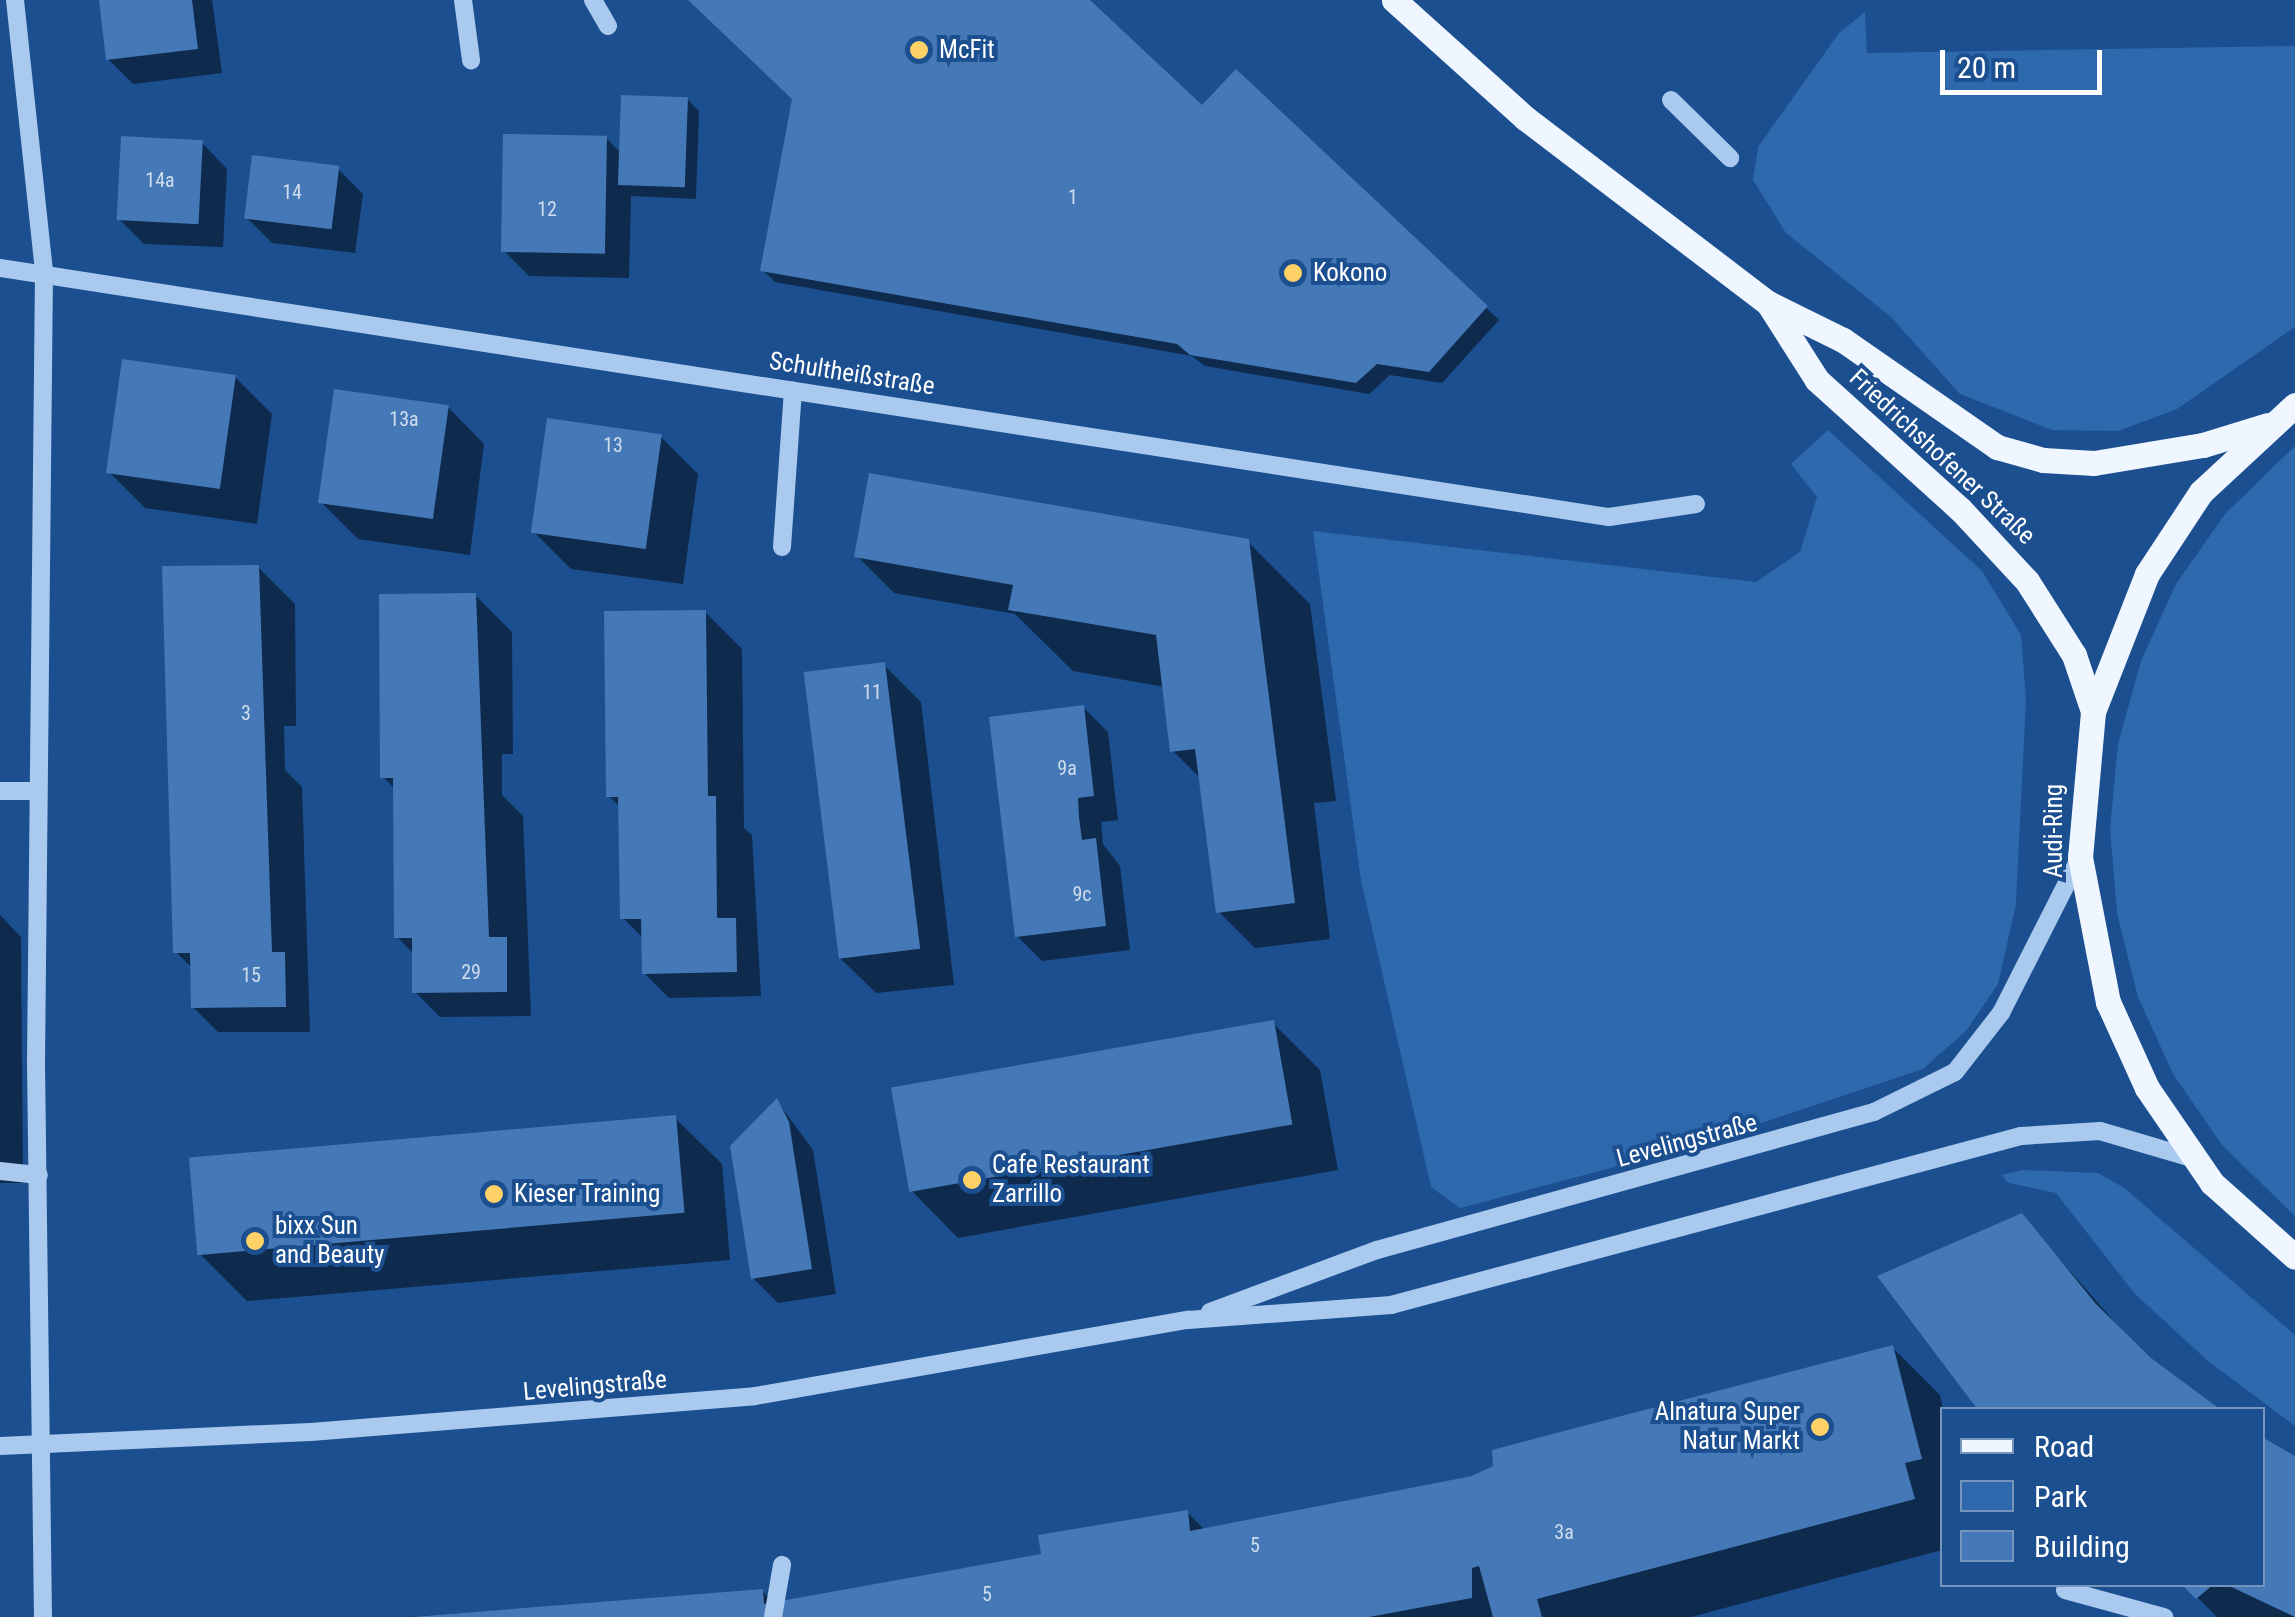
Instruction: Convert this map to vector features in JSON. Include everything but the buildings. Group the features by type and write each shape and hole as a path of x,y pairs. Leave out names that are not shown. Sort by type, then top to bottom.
{"main road":[{"name":"Friedrichshofener Straße","path":"1394,0 1525,118 1768,303 1843,340 1963,428 1997,447 2043,460 2152,456 2268,425"},
{"name":"Friedrichshofener Straße","path":"1768,303 1817,380 1960,509 2026,581 2074,655 2093,712"},
{"name":"Audi-Ring","path":"2295,405 2268,425 2202,492 2146,574 2093,712 2080,856 2108,1002 2147,1088 2192,1158 2295,1256"}],"street":[{"path":"15,0 44,272 37,790 43,1617"},
{"path":"463,0 471,60"},
{"path":"593,0 608,26"},
{"path":"1670,100 1730,158"},
{"name":"Schultheißstraße","path":"0,268 1609,517 1696,504"},
{"path":"782,547 793,390"},
{"path":"0,791 37,790"},
{"name":"Levelingstraße","path":"1188,1320 1377,1250 1874,1112 1955,1072 2002,1013 2080,856"},
{"name":"Levelingstraße","path":"0,1446 566,1415 755,1396 1188,1320 1391,1305 2021,1136 2100,1131 2192,1158"},
{"path":"0,1171 38,1174"},
{"path":"773,1617 782,1565"},
{"path":"2065,1590 2164,1617"}],"green space":[{"path":"1865,12 1867,53 2295,46 2295,327 2177,409 2118,431 2052,430 1960,394 1891,317 1786,233 1753,180 1758,147 1839,33"},
{"path":"1828,430 1982,571 2021,635 2026,699 2016,904 1998,984 1966,1031 1923,1069 1690,1147 1460,1208 1431,1187 1361,880 1313,531 1756,582 1800,552 1817,497 1791,464"},
{"path":"2295,446 2295,1216 2222,1145 2173,1074 2138,997 2117,913 2110,829 2118,744 2141,661 2176,584 2225,514"},
{"path":"2023,1170 2098,1173 2123,1187 2295,1335 2295,1426 2208,1361 2135,1294 2056,1193 2009,1183 2001,1175"}],"place":[{"name":"McFit","path":"919,50"},
{"name":"Kokono","path":"1293,273"},
{"name":"Cafe Restaurant Zarrillo","path":"972,1180"},
{"name":"Kieser Training","path":"494,1194"},
{"name":"bixx Sun and Beauty","path":"255,1241"},
{"name":"Alnatura Super Natur Markt","path":"1820,1427"}]}
